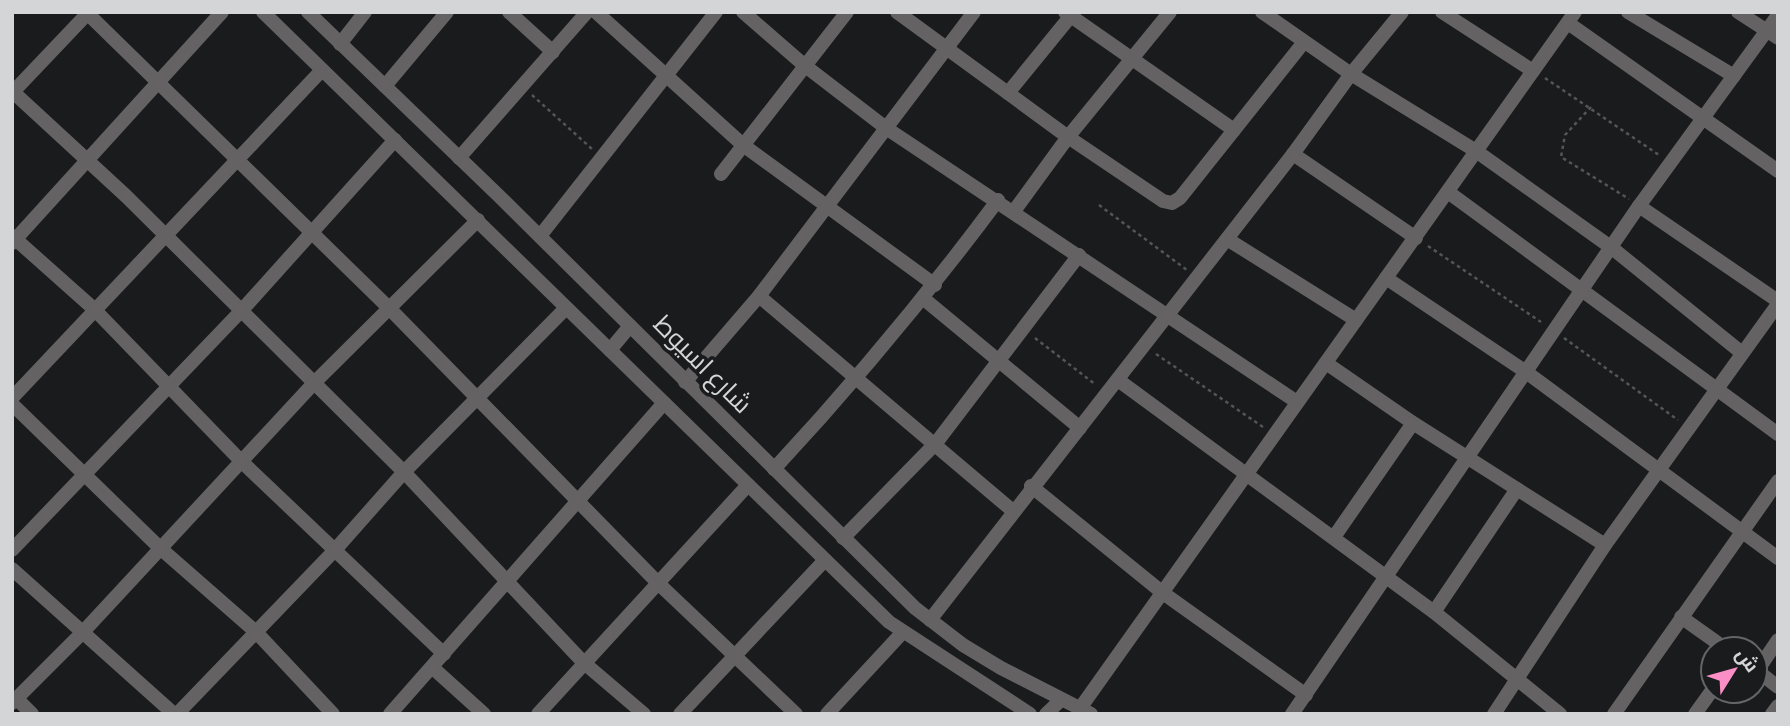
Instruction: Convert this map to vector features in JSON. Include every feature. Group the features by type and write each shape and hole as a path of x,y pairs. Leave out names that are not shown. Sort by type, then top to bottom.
{"street":[{"path":"222,12 90,161 13,239 94,309 241,461 444,654"},
{"name":"شارع اسيوط","path":"263,12 902,633 1030,714"},
{"name":"شارع اسيوط","path":"308,12 930,620 1000,668 1086,710"},
{"path":"340,44 365,12"},
{"path":"385,86 447,12"},
{"path":"509,12 553,52"},
{"path":"459,158 587,12"},
{"path":"596,12 743,145 935,285"},
{"path":"540,236 716,12"},
{"path":"743,12 804,65 886,128 998,200 1297,402"},
{"path":"721,174 847,12"},
{"path":"897,12 1068,137 1163,201 1172,203 1304,42"},
{"path":"685,382 759,296 974,12"},
{"path":"1014,211 1068,137 1170,12"},
{"path":"1263,12 1351,74 1476,150 1612,248 1742,353"},
{"path":"930,620 1031,486 1118,380 1293,154 1351,74 1402,12"},
{"path":"1442,12 1533,71"},
{"path":"1628,12 1734,76"},
{"path":"1738,12 1772,34"},
{"path":"644,714 583,662 404,472 242,310 90,161 13,92 87,13 390,309 659,584 796,714"},
{"path":"1008,93 1070,14 1234,130"},
{"path":"1292,714 1388,578 1639,206 1734,76 1772,34 1778,15"},
{"path":"1086,710 1245,475 1572,18 1703,119 1778,171"},
{"path":"12,398 322,70"},
{"path":"12,550 242,310 395,140"},
{"path":"1293,154 1416,238"},
{"path":"1448,192 1778,434"},
{"path":"775,469 858,379 935,285 998,200"},
{"path":"1494,714 1657,468 1778,302 1639,206"},
{"path":"32,714 14,701 83,632 314,383 478,220"},
{"path":"1227,239 1356,320"},
{"path":"844,538 936,443 1079,255"},
{"path":"1386,278 1526,372 1778,558"},
{"path":"759,296 936,443 1013,511"},
{"path":"924,299 1080,428"},
{"path":"12,569 176,714 334,551 404,472 566,308"},
{"path":"610,350 630,326"},
{"path":"1326,363 1413,423 1605,545"},
{"path":"1118,380 1434,612 1560,714"},
{"path":"390,714 664,403"},
{"path":"12,404 160,548 256,632 333,714"},
{"path":"1334,537 1413,423"},
{"path":"1614,714 1778,481"},
{"path":"538,714 748,485"},
{"path":"1031,486 1163,593 1306,695"},
{"path":"1434,612 1517,489"},
{"path":"680,714 825,560"},
{"path":"1681,617 1706,635"},
{"path":"827,714 902,633"},
{"path":"433,668 484,714"},
{"path":"1046,714 1061,699"},
{"path":"1772,714 1778,706"}],"path":[{"path":"1533,71 1591,107 1670,163"},
{"path":"522,87 603,159"},
{"path":"1591,107 1565,135 1561,157 1639,206"},
{"path":"1099,205 1196,277"},
{"path":"1024,329 1107,394"},
{"path":"1144,346 1275,435"}]}
